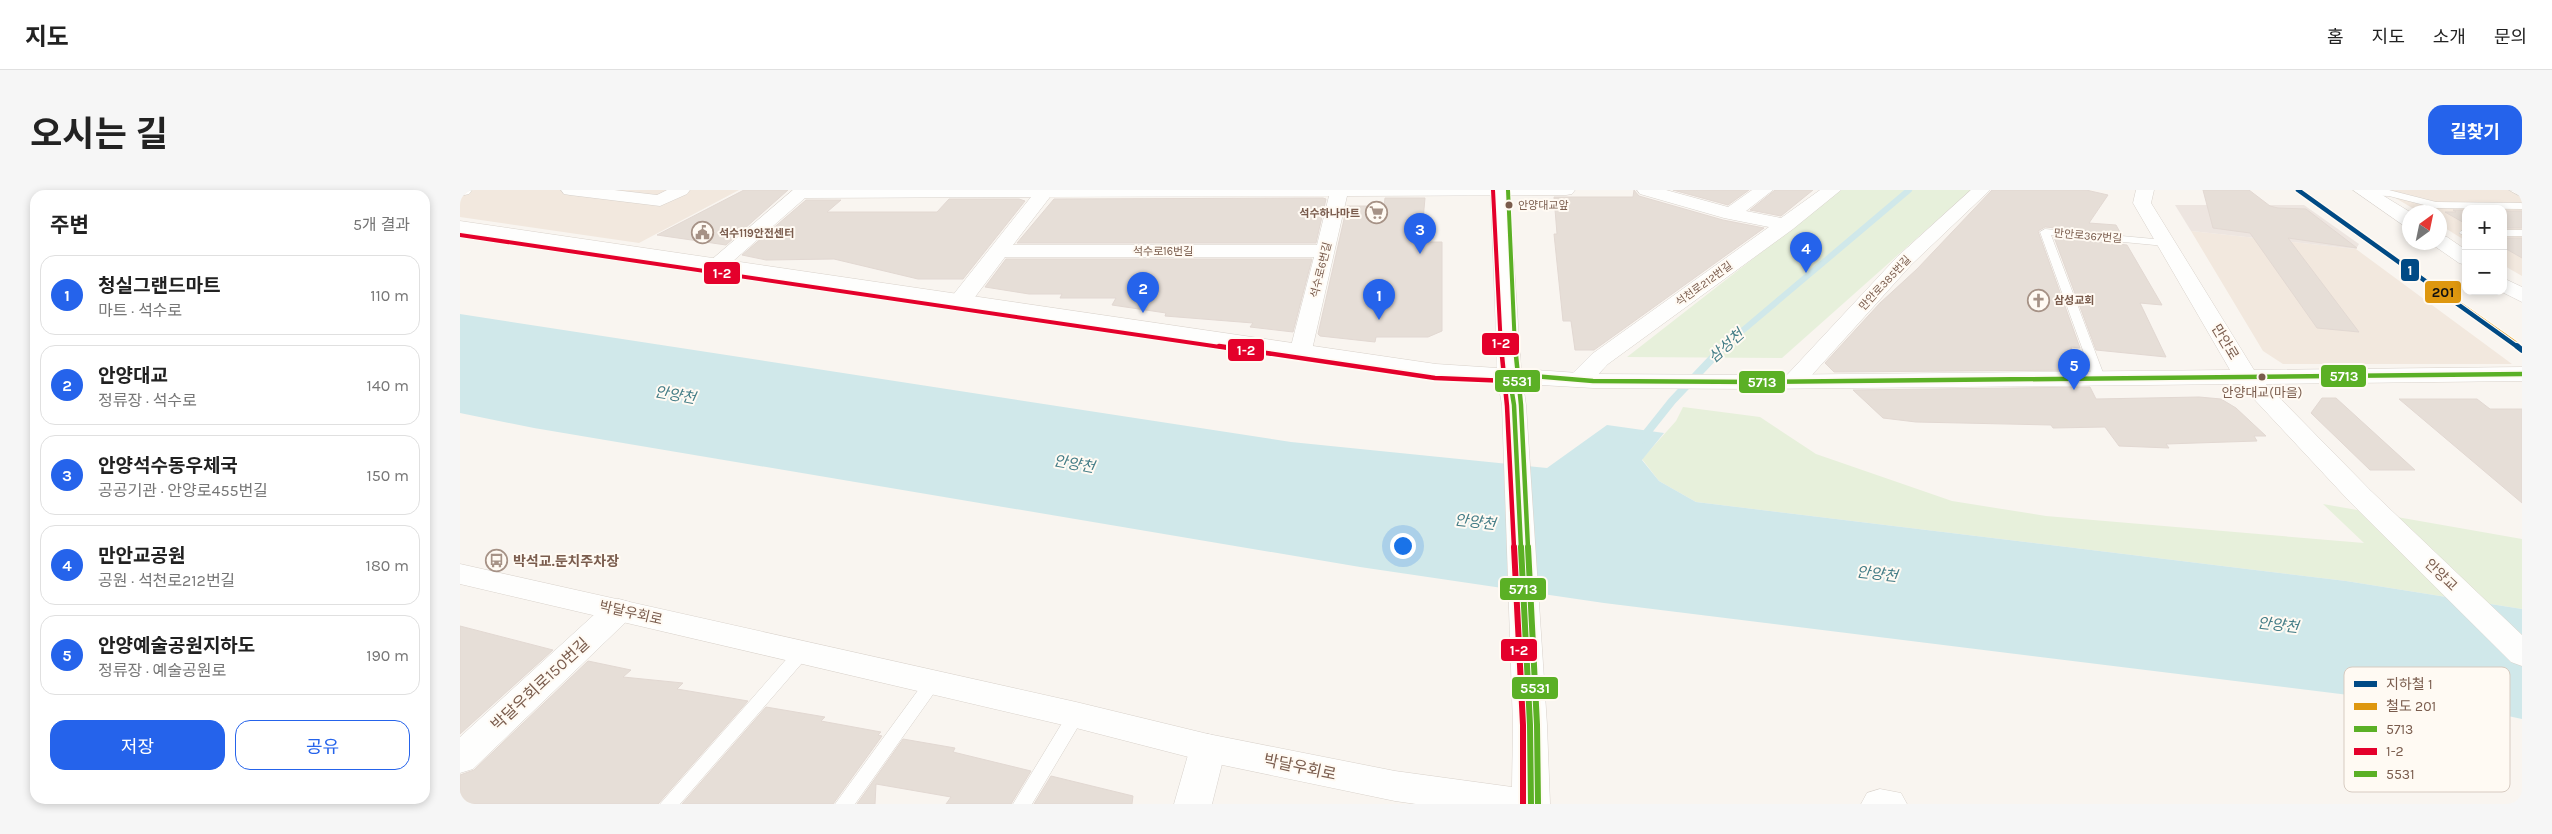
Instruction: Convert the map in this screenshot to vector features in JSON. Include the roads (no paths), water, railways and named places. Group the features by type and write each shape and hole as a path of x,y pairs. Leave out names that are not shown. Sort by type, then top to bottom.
{"street":[{"path":"570,190 627,193 660,201 681,190"},
{"path":"1500,190 1509,374 1514,405 1530,725 1531,804"},
{"path":"717,265 803,191 1566,190"},
{"path":"1646,190 1731,214 1786,226"},
{"path":"1731,214 1764,190"},
{"name":"석천로212번길","path":"1585,380 1600,359 1786,226 1832,190"},
{"name":"만안로385번길","path":"1794,381 1904,261 1981,190"},
{"name":"만안로","path":"2146,190 2142,203 2247,378 2360,496"},
{"path":"961,300 1045,191"},
{"name":"석수로6번길","path":"1301,350 1340,191"},
{"path":"2364,191 2402,217"},
{"path":"460,228 1436,371 1585,380 1758,382 2522,374"},
{"path":"2447,246 2462,256"},
{"name":"석수로16번길","path":"999,251 1326,251"},
{"path":"2507,287 2522,296"},
{"name":"안양교","path":"2360,496 2522,654"},
{"name":"박달우회로","path":"460,574 803,651 1208,748 1395,786 1526,804"},
{"name":"박달우회로150번길","path":"460,759 619,610"},
{"path":"1194,804 1208,748"},
{"path":"1880,804 1888,804"}],"lane":[{"path":"2513,190 2522,194"},
{"path":"2364,191 2389,193 2436,205 2522,206"},
{"name":"만안로367번길","path":"2099,378 2045,232 2166,243"},
{"path":"2507,233 2522,233"},
{"path":"669,804 803,651"},
{"path":"844,804 933,682"},
{"path":"1022,804 1076,715"}],"water":[{"name":"안양천","path":"460,314 1291,442 1547,468 1607,425 1664,433 1642,460 1659,481 1696,502 2346,581 2522,609 2522,719 2510,716 2510,667 2344,667 2344,694 1604,603 1360,567 534,428 460,413"}],"waterway":[{"name":"삼성천","path":"1723,348 1909,190"},
{"name":"삼성천","path":"1641,440 1672,401 1723,348"}],"metro line":[{"name":"1","path":"2298,190 2522,350"}],"rail line":[{"name":"201","path":"2306,196 2518,345"}],"place":[{"name":"안양대교앞","path":"1509,205"},
{"name":"석수하나마트","path":"1376,213"},
{"name":"석수119안전센터","path":"703,233"},
{"name":"안양석수동우체국","path":"1420,254"},
{"name":"만안교공원","path":"1806,273"},
{"name":"삼성교회","path":"2038,300"},
{"name":"안양대교","path":"1143,313"},
{"name":"청실그랜드마트","path":"1379,320"},
{"name":"안양대교(마을)","path":"2262,377"},
{"name":"안양예술공원지하도","path":"2074,390"},
{"name":"박석교.둔치주차장","path":"497,561"}]}
